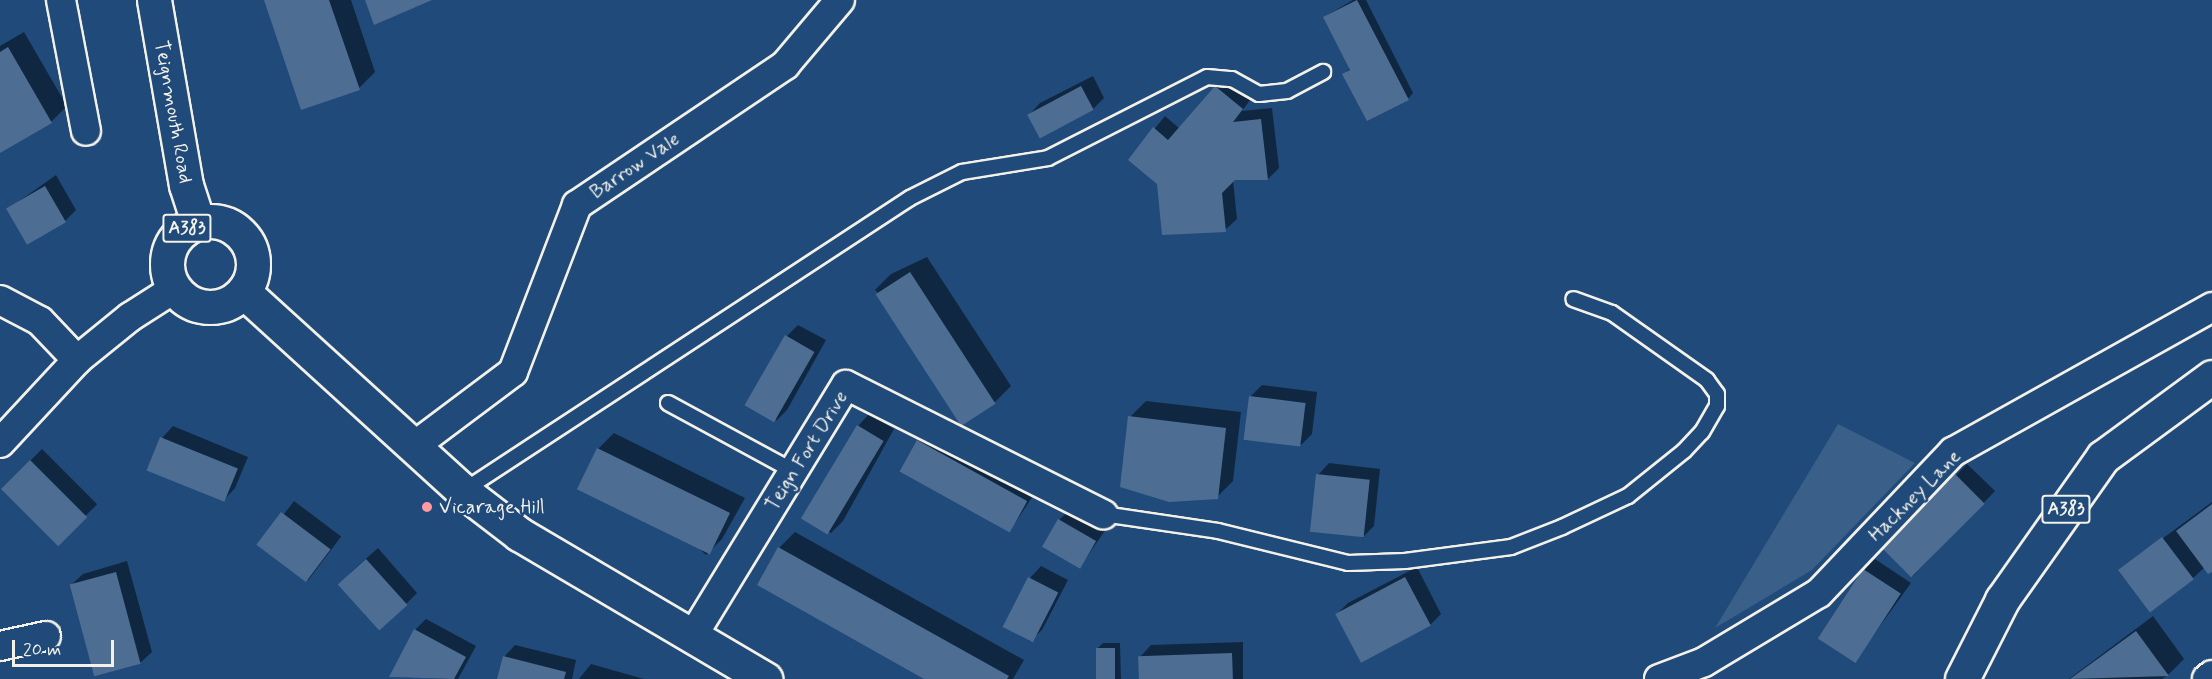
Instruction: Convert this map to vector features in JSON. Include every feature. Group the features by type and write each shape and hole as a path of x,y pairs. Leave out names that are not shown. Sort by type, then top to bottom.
{"main road":[{"name":"Teignmouth Road","path":"154,0 186,185 198,223"},
{"name":"A383","path":"174,289 169,276 170,250 176,238 198,223 225,224 246,240 254,267 244,292"},
{"path":"174,289 195,305 208,308 222,306 244,292 463,491 529,541 765,679"},
{"name":"A383","path":"1962,679 2002,600 2103,457 2212,377"}],"street":[{"path":"61,0 86,131"},
{"name":"Barrow Vale","path":"413,447 513,372 577,205 785,65 840,0"},
{"path":"0,442 77,360 130,317 174,289"},
{"path":"0,300 40,321 77,360"},
{"name":"Hackney Lane","path":"1659,679 1704,662 1819,593 1953,452 2212,307"},
{"name":"Teign Fort Drive","path":"692,637 846,384 1103,514"},
{"path":"0,646 46,636"},
{"path":"2207,679 2212,675"}],"lane":[{"path":"463,491 910,198 962,172 1048,158 1207,77 1232,78 1259,94 1287,91 1323,72"},
{"path":"1103,514 1218,531 1347,563 1405,561 1511,547 1562,527 1628,496 1696,438 1718,406 1717,394 1707,380 1612,313 1573,299"},
{"path":"668,403 794,471"}],"shaded area":[{"path":"1838,424 1915,463 1812,570 1715,628"}],"building":[{"path":"264,0 329,0 360,90 301,110"},
{"path":"365,0 432,0 374,25"},
{"path":"1357,0 1409,100 1367,121 1342,74 1350,70 1323,17"},
{"path":"8,47 52,123 0,153 0,52"},
{"path":"1081,86 1094,110 1040,138 1027,115"},
{"path":"1215,86 1243,109 1233,122 1261,119 1268,180 1235,180 1222,193 1226,232 1162,235 1157,184 1128,160 1153,127 1168,140"},
{"path":"45,186 66,222 27,245 6,208"},
{"path":"910,272 996,404 961,426 876,294"},
{"path":"785,335 814,352 774,422 744,405"},
{"path":"1249,396 1306,403 1300,447 1244,440"},
{"path":"1128,416 1226,428 1218,499 1169,502 1120,487"},
{"path":"857,425 884,441 827,534 801,518"},
{"path":"160,437 238,468 224,502 147,470"},
{"path":"917,440 1027,501 1010,533 900,471"},
{"path":"597,448 730,513 710,554 577,489"},
{"path":"30,460 87,517 58,546 1,489"},
{"path":"1316,474 1370,480 1364,537 1310,532"},
{"path":"1955,474 1985,504 1911,577 1881,548"},
{"path":"2212,504 2212,572 2208,574 2176,531"},
{"path":"281,512 331,549 306,582 256,545"},
{"path":"1058,519 1096,541 1080,569 1042,547"},
{"path":"2162,537 2194,579 2150,612 2118,570"},
{"path":"778,547 1009,676 1007,679 924,679 757,585"},
{"path":"366,559 407,605 379,631 338,584"},
{"path":"1863,569 1901,594 1856,663 1818,639"},
{"path":"116,572 141,664 94,676 70,584"},
{"path":"1028,577 1058,592 1033,642 1003,627"},
{"path":"1405,577 1431,626 1361,663 1335,614"},
{"path":"414,629 466,657 454,679 389,677"},
{"path":"2136,631 2169,676 2070,679"},
{"path":"1096,648 1115,648 1115,679 1096,679"},
{"path":"1232,653 1233,679 1139,679 1138,656"},
{"path":"503,656 566,672 564,679 497,679"}],"place":[{"name":"Vicarage Hill","path":"427,507"}]}
